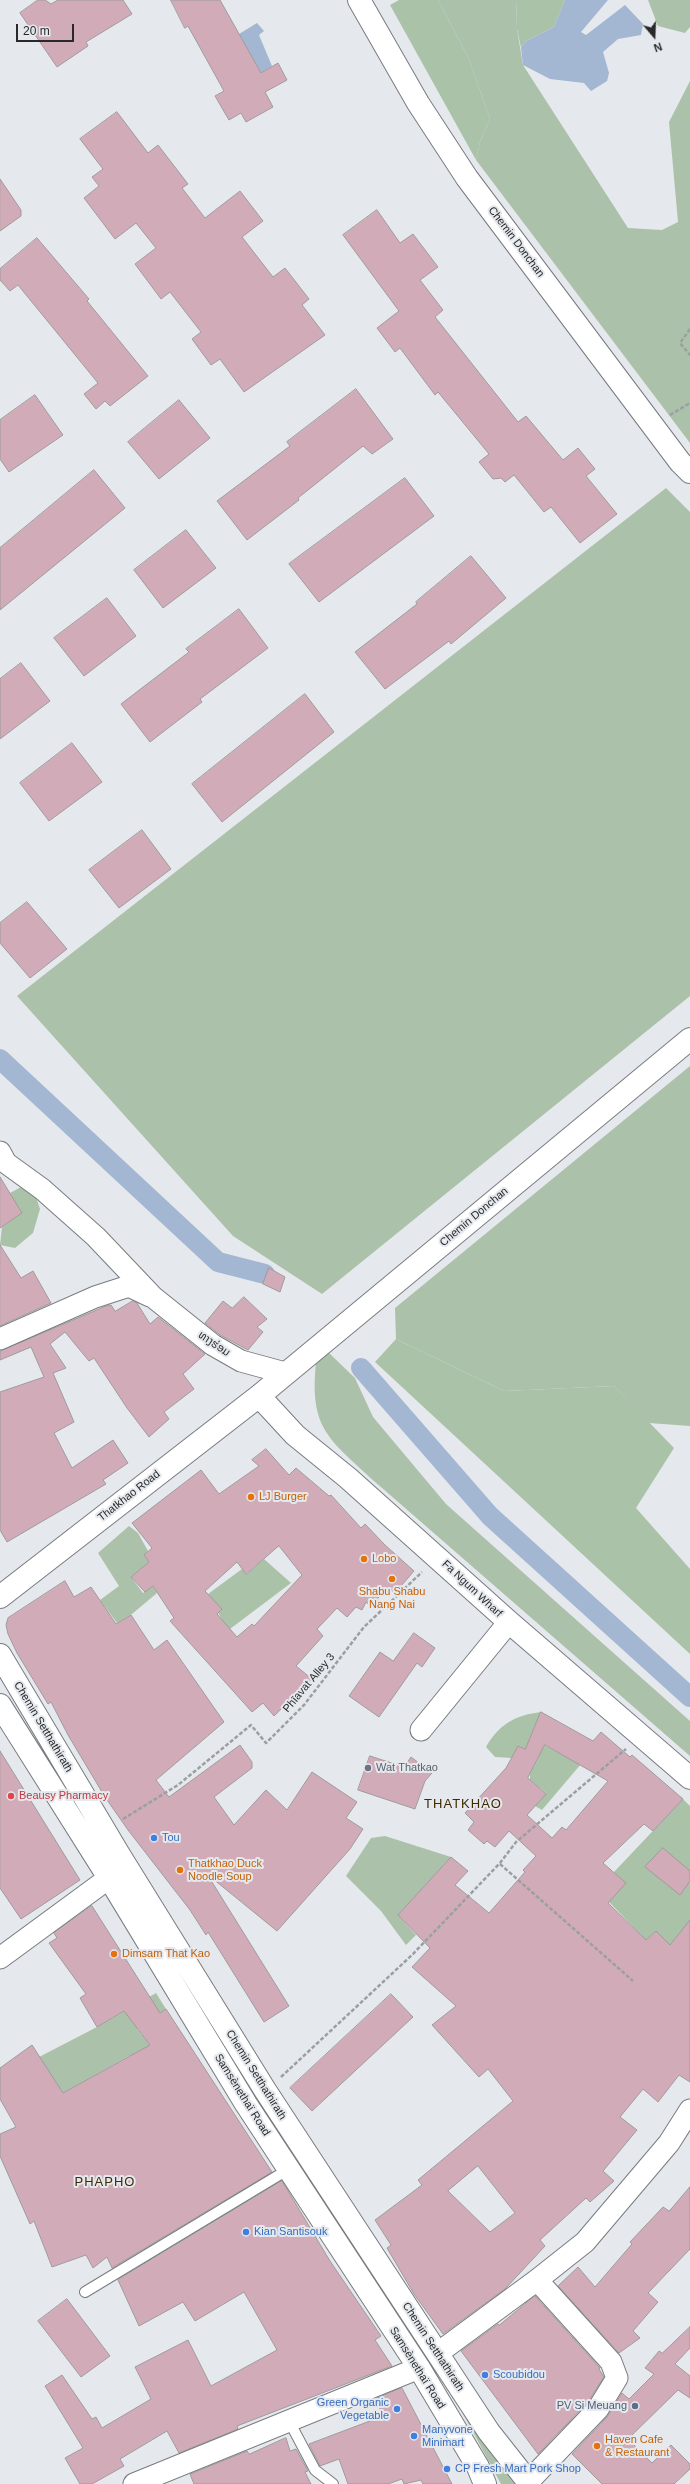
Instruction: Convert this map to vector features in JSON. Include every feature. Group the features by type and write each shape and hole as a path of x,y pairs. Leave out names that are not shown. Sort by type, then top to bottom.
{"street":[{"name":"Chemin Donchan","path":"359,0 418,103 467,178 680,462 690,472"},
{"name":"Chemin Donchan","path":"258,1396 690,1039"},
{"path":"2,1158 42,1189 96,1237 153,1297"},
{"path":"0,1339 95,1296 129,1286 153,1297"},
{"name":"ທາງຮ່ອມ","path":"153,1297 213,1345 230,1355 241,1361 285,1373"},
{"name":"Fa Ngum Wharf","path":"258,1396 295,1435 442,1560 509,1622 690,1778"},
{"name":"Thatkhao Road","path":"0,1597 258,1396"},
{"path":"421,1730 509,1622"},
{"name":"Chemin Setthathirath","path":"0,1655 105,1831 265,2090 489,2432 529,2483"},
{"name":"Samsènethaï Road","path":"0,1705 109,1878 246,2104 419,2368 484,2478"},
{"path":"0,1958 109,1878"},
{"path":"438,2353 537,2280 585,2242 669,2143 690,2110"},
{"path":"529,2483 598,2409 617,2378 611,2362 537,2280"},
{"path":"134,2484 419,2368"}],"lane":[{"path":"85,2292 290,2170"},
{"path":"289,2421 315,2470 334,2484"}],"path":[{"path":"690,329 680,343 690,355"},
{"name":"Phīavat Alley 3","path":"105,1831 178,1785 251,1725 266,1743 304,1705 364,1627 423,1572 442,1560"},
{"path":"265,2090 317,2045 401,1965 500,1863 516,1842 641,1735"},
{"path":"500,1863 633,1981"}],"green space":[{"path":"399,0 438,0 469,59 490,119 480,142 476,160 390,5"},
{"path":"438,0 516,0 517,29 523,65 628,228 662,230 678,222 669,122 690,81 690,443 476,160 480,142 490,119 469,59"},
{"path":"516,0 565,0 554,27 526,41 521,48 517,29"},
{"path":"648,0 690,0 690,27 685,33 658,26"},
{"path":"666,488 690,512 690,996 322,1294 233,1236 17,996"},
{"path":"690,1066 690,1426 649,1423 614,1386 504,1391 396,1339 395,1308"},
{"path":"21,1187 35,1194 40,1209 33,1233 15,1248 0,1245 2,1227 21,1213 10,1193"},
{"path":"396,1339 504,1391 614,1386 674,1448 636,1508 690,1569 690,1654 375,1362"},
{"path":"329,1353 355,1378 373,1417 446,1504 690,1721 690,1756 374,1481 334,1443 319,1418 315,1385 316,1362"},
{"path":"129,1526 138,1533 148,1551 144,1555 149,1562 131,1577 143,1593 153,1586 157,1593 132,1614 117,1623 100,1600 119,1586 98,1553"},
{"path":"264,1559 291,1583 226,1632 208,1594 242,1569 247,1574"},
{"path":"541,1712 530,1738 581,1764 542,1810 535,1806 546,1793 530,1780 530,1774 539,1757 519,1746 512,1758 495,1757 486,1747 497,1732 509,1722 532,1713"},
{"path":"683,1799 690,1806 690,1921 670,1945 656,1931 646,1940 609,1902 614,1872"},
{"path":"385,1836 451,1857 398,1915 416,1935 406,1945 381,1911 346,1876 371,1838"},
{"path":"156,1993 166,2009 137,2029 154,2050 137,2061 129,2056 63,2093 39,2057 97,2027"},
{"path":"440,2371 521,2484 501,2484"}],"water":[{"path":"565,0 608,0 581,32 586,35 625,5 643,24 641,35 618,39 603,52 609,73 607,81 591,91 584,83 550,79 523,65 521,48 526,41 554,27"},
{"path":"257,23 264,31 259,35 272,66 261,73 239,34"}],"building":[{"path":"38,0 45,0 51,4 58,0 123,0 132,14 86,42 88,46 57,67 20,13"},
{"path":"171,0 220,0 261,73 278,63 287,80 265,92 273,107 246,122 241,113 229,120 215,96 224,91 188,26 185,28"},
{"path":"117,112 148,153 158,145 188,184 182,188 205,218 240,191 263,221 242,237 273,277 285,268 309,299 302,305 325,335 244,392 220,359 211,365 192,339 201,332 170,292 161,299 135,264 156,248 136,223 115,239 84,198 99,186 92,177 103,169 80,139"},
{"path":"0,179 21,210 21,216 0,231"},
{"path":"377,210 400,243 413,234 438,267 420,280 443,310 435,317 518,422 526,416 563,460 578,448 595,469 586,476 617,514 580,543 551,507 544,512 514,475 505,482 501,478 493,479 479,462 489,454 438,392 435,395 400,348 395,352 377,328 399,311 343,235"},
{"path":"37,238 89,299 87,301 148,376 110,406 105,401 96,409 84,394 98,383 18,285 10,291 0,280 0,269"},
{"path":"356,389 393,439 372,454 363,446 298,498 299,500 247,540 217,501 290,446 287,442"},
{"path":"35,395 63,435 9,472 0,459 0,420"},
{"path":"179,400 210,438 159,479 128,442"},
{"path":"94,470 125,508 0,610 0,548"},
{"path":"405,478 434,516 319,602 289,564"},
{"path":"186,530 216,568 163,608 134,570"},
{"path":"471,556 506,598 451,644 449,641 385,689 355,652 417,604 416,602"},
{"path":"107,598 136,636 84,676 54,638"},
{"path":"239,609 268,648 200,699 202,702 150,742 121,704 189,652 186,649"},
{"path":"21,663 50,701 0,739 0,679"},
{"path":"305,694 334,732 222,822 192,784"},
{"path":"72,743 102,782 49,821 20,783"},
{"path":"142,830 171,869 119,908 89,870"},
{"path":"27,902 67,949 30,978 0,943 0,923"},
{"path":"0,1177 22,1213 0,1228"},
{"path":"0,1245 21,1278 33,1271 51,1303 0,1326"},
{"path":"269,1268 285,1277 280,1292 263,1284"},
{"path":"244,1297 267,1319 257,1327 263,1332 248,1350 220,1335 205,1323 223,1301 232,1308"},
{"path":"133,1301 137,1303 150,1324 158,1317 205,1354 183,1374 194,1389 164,1412 169,1419 149,1437 127,1408 94,1358 89,1361 65,1332 50,1344 66,1368 53,1373 74,1422 54,1433 72,1468 113,1440 128,1463 103,1480 106,1484 7,1542 0,1530 0,1392 44,1377 31,1347 0,1360 0,1351 106,1306 111,1305 115,1311"},
{"path":"266,1449 289,1475 296,1468 329,1496 331,1495 361,1528 365,1524 385,1545 414,1571 395,1593 387,1587 371,1607 366,1602 362,1610 356,1607 347,1617 337,1608 317,1629 323,1636 296,1666 312,1679 274,1716 263,1703 252,1712 170,1621 174,1618 153,1586 145,1592 131,1577 149,1562 144,1555 152,1548 132,1523 201,1470 219,1494 259,1466 252,1460","holes":["279,1546 302,1575 254,1626 252,1624 237,1637 217,1614 222,1609 205,1591 237,1562 246,1574"]},
{"path":"65,1581 74,1597 91,1587 116,1624 131,1615 154,1650 167,1640 224,1722 156,1780 169,1797 240,1745 252,1762 252,1768 214,1797 234,1825 266,1790 287,1810 312,1772 357,1802 346,1818 363,1829 350,1849 277,1931 207,1874 289,2006 264,2022 208,1932 206,1935 190,1910 128,1830 105,1797 68,1735 51,1702 48,1704 17,1653 8,1634 6,1625 8,1618"},
{"path":"414,1633 435,1648 422,1667 417,1663 379,1717 349,1696 380,1652 393,1661"},
{"path":"541,1712 593,1741 601,1732 630,1757 632,1755 683,1799 653,1831 644,1824 603,1863 626,1883 608,1903 646,1940 656,1931 670,1945 690,1920 690,2082 679,2075 658,2102 643,2089 620,2117 637,2130 603,2171 614,2181 590,2202 586,2198 540,2240 545,2246 505,2289 443,2334 414,2294 387,2248 391,2245 375,2220 422,2185 418,2180 513,2101 488,2069 479,2077 432,2025 456,2006 412,1967 430,1948 398,1915 451,1857 468,1871 455,1885 489,1913 525,1872 523,1870 536,1856 509,1831 495,1847 487,1841 484,1844 468,1830 474,1822 465,1813 506,1768 518,1746 525,1749","holes":["545,1745 608,1781 566,1830 562,1827 552,1838 527,1815 546,1794 528,1778","478,2166 515,2213 490,2232 448,2191"]},
{"path":"0,1751 80,1880 21,1919 0,1888"},
{"path":"370,1756 404,1767 411,1757 432,1773 425,1781 415,1809 358,1790"},
{"path":"663,1848 690,1871 690,1881 680,1895 645,1867"},
{"path":"92,1906 160,2013 166,2009 272,2172 112,2268 107,2257 93,2268 86,2255 52,2267 34,2221 30,2224 0,2156 0,2134 16,2127 0,2099 0,2068 32,2045 63,2093 150,2045 124,2011 97,2027 80,1998 86,1994 49,1943 57,1938 54,1933"},
{"path":"391,1994 413,2017 312,2111 290,2088"},
{"path":"282,2181 330,2261 381,2336 375,2340 392,2366 237,2426 238,2429 179,2453 167,2431 120,2459 124,2466 92,2484 80,2484 65,2458 83,2448 45,2386 62,2375 92,2419 96,2417 102,2428 151,2399 135,2367 188,2340 211,2386 277,2350 244,2292 195,2321 183,2302 139,2326 118,2280"},
{"path":"690,2187 690,2249 648,2293 658,2302 633,2331 640,2338 619,2353 558,2286 578,2267 595,2287 632,2244 630,2242 663,2207 669,2211"},
{"path":"535,2296 600,2368 599,2369 604,2377 588,2402 538,2454 461,2351 498,2324 499,2325"},
{"path":"67,2299 110,2356 81,2377 38,2321"},
{"path":"690,2327 690,2348 675,2364 690,2376 690,2398 678,2390 628,2439 652,2463 671,2445 690,2464 690,2469 674,2484 602,2484 572,2454 607,2417 622,2393 629,2399 654,2374 645,2368 659,2351 662,2353"},
{"path":"402,2388 452,2484 423,2484 421,2480 404,2484 402,2479 388,2484 348,2484 339,2459 320,2466 309,2444 383,2416 376,2399"},
{"path":"286,2438 290,2451 296,2449 308,2471 305,2472 311,2484 194,2484 190,2474 247,2451 249,2454"}],"waterway":[{"path":"0,1059 218,1262 265,1274"},
{"path":"361,1368 490,1516 690,1697"}],"place":[{"name":"LJ Burger","path":"251,1497"},
{"name":"Lobo","path":"364,1559"},
{"name":"Shabu Shabu Nang Nai","path":"392,1579"},
{"name":"Wat Thatkao","path":"368,1768"},
{"name":"Beausy Pharmacy","path":"11,1796"},
{"name":"Tou","path":"154,1838"},
{"name":"Thatkhao Duck Noodle Soup","path":"180,1870"},
{"name":"Dimsam That Kao","path":"114,1954"},
{"name":"Kian Santisouk","path":"246,2232"},
{"name":"Scoubidou","path":"485,2375"},
{"name":"PV Si Meuang","path":"635,2406"},
{"name":"Green Organic Vegetable","path":"397,2409"},
{"name":"Manyvone Minimart","path":"414,2436"},
{"name":"Haven Cafe & Restaurant","path":"597,2446"},
{"name":"CP Fresh Mart Pork Shop","path":"447,2469"}],"district":[{"name":"THATKHAO","path":"463,1804"},
{"name":"PHAPHO","path":"105,2182"}]}
